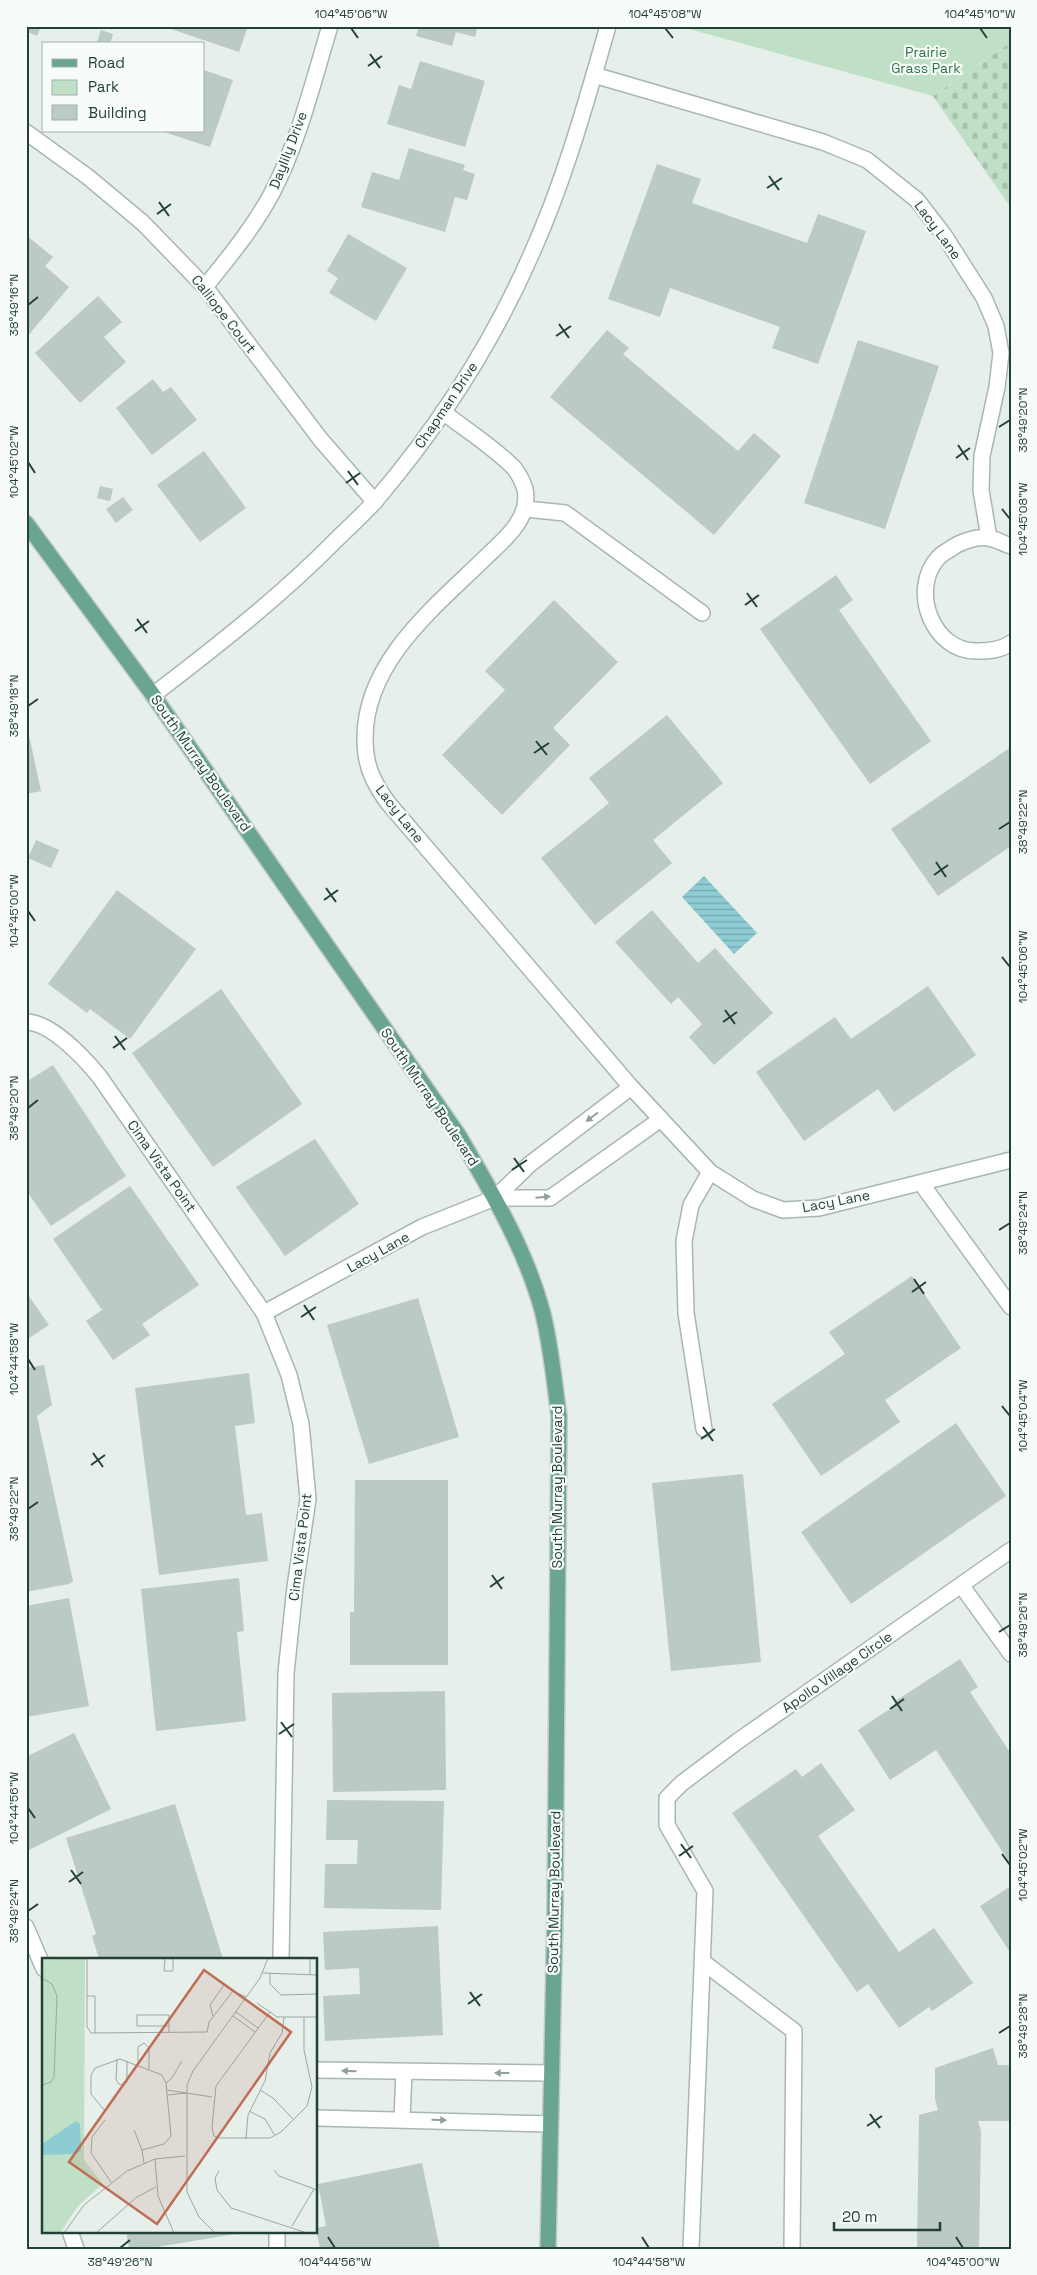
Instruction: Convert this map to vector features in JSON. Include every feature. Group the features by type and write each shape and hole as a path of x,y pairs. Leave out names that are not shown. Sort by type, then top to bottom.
{"main road":[{"name":"South Murray Boulevard","path":"26,523 153,695 459,1136 495,1198 527,1268 542,1311 559,1416 555,1912 550,2074 548,2249"}],"street":[{"name":"Daylily Drive","path":"205,287 237,248 271,195 288,157 330,26"},
{"name":"Chapman Drive","path":"153,695 232,634 318,559 375,502 443,412 500,320 531,254 557,190 608,26"},
{"name":"Lacy Lane","path":"594,75 823,142 867,160 918,200 944,235 984,298 996,326 1002,352 997,387 982,456 981,490 989,538"},
{"name":"Calliope Court","path":"26,132 88,177 142,223 205,287 321,440 375,502"},
{"path":"443,412 516,469 524,488 526,509 565,513 702,613"},
{"name":"Lacy Lane","path":"526,509 512,532 426,617 404,642 386,668 373,692 365,721 365,752 372,778 389,804 631,1087 710,1172 753,1199 783,1210 819,1208 1011,1160"},
{"path":"1011,546 989,538 961,542 938,558 928,575 925,586 928,616 942,636 958,647 974,651 994,650 1011,643"},
{"name":"Cima Vista Point","path":"26,1022 33,1022 58,1036 80,1054 100,1076 264,1313 289,1375 301,1424 308,1499 295,1587 286,1674 281,1958"},
{"name":"Lacy Lane","path":"495,1198 530,1164 631,1087"},
{"name":"Lacy Lane","path":"264,1313 422,1227 495,1198 550,1198 661,1119"},
{"path":"704,1429 686,1312 684,1241 691,1205 710,1172"},
{"path":"921,1183 1011,1307"},
{"name":"Apollo Village Circle","path":"703,1962 705,1891 667,1825 667,1798 682,1782 730,1747 1011,1550"},
{"path":"961,1585 1008,1645"},
{"path":"26,1926 42,1964"},
{"path":"691,2249 703,1962"},
{"path":"703,1962 794,2031 792,2249"},
{"path":"318,2070 550,2074"},
{"path":"402,2119 404,2072"},
{"path":"318,2118 550,2124"},
{"path":"70,2232 76,2249"},
{"path":"277,2232 277,2249"}],"green space":[{"name":"Prairie Grass Park","path":"678,26 1011,26 1011,42 933,96"},
{"path":"1011,42 1011,208 933,96"}],"water":[{"path":"704,876 757,933 734,954 682,897"}],"building":[{"path":"26,26 41,26 37,36 26,31"},
{"path":"162,26 248,26 239,52"},
{"path":"419,26 478,26 475,37 456,32 452,46 416,36"},
{"path":"101,30 113,34 111,42 97,42"},
{"path":"420,61 485,81 465,147 387,124 399,85 411,89"},
{"path":"205,70 233,80 210,147 164,132 205,132"},
{"path":"409,148 465,165 463,170 475,174 467,200 455,197 445,232 361,207 372,172 399,180"},
{"path":"657,164 701,179 692,203 807,243 818,214 866,231 818,364 772,348 780,327 670,288 660,317 608,299"},
{"path":"348,234 407,268 376,321 329,293 338,278 327,271"},
{"path":"26,235 53,257 45,266 69,287 26,338"},
{"path":"98,296 122,322 104,337 126,362 80,403 35,353"},
{"path":"607,330 629,348 623,354 738,451 754,433 781,456 714,535 550,397"},
{"path":"858,340 939,366 885,529 804,503"},
{"path":"153,379 163,392 171,387 197,420 152,455 116,408"},
{"path":"204,451 246,508 200,542 157,485"},
{"path":"100,486 113,489 110,501 97,498"},
{"path":"123,497 133,510 116,523 106,509"},
{"path":"836,575 853,600 839,610 931,741 870,784 760,629"},
{"path":"554,600 618,662 553,728 570,745 502,815 442,755 505,690 485,671"},
{"path":"667,715 723,783 653,840 672,863 595,925 541,858 609,803 589,778"},
{"path":"26,721 41,791 26,794"},
{"path":"1011,747 1011,846 938,896 891,829"},
{"path":"36,840 59,850 51,868 28,858"},
{"path":"117,890 196,949 130,1039 90,1009 87,1013 48,984"},
{"path":"652,910 698,963 715,948 773,1013 714,1065 689,1037 702,1024 678,997 671,1004 615,942"},
{"path":"928,986 976,1055 894,1112 878,1089 804,1141 756,1072 835,1017 851,1039"},
{"path":"221,989 302,1104 213,1167 132,1053"},
{"path":"53,1065 126,1176 51,1226 26,1190 26,1082"},
{"path":"315,1139 359,1204 285,1256 236,1187"},
{"path":"130,1186 199,1285 142,1324 150,1335 113,1360 86,1321 102,1310 53,1239"},
{"path":"912,1276 961,1348 885,1400 900,1422 821,1476 772,1404 845,1354 829,1332"},
{"path":"26,1292 49,1325 26,1340"},
{"path":"418,1298 459,1437 369,1464 327,1325"},
{"path":"44,1365 52,1405 37,1416 73,1581 69,1584 26,1592 26,1368"},
{"path":"249,1373 255,1423 235,1426 246,1515 262,1513 268,1561 159,1575 135,1388"},
{"path":"956,1423 1006,1496 851,1604 801,1532"},
{"path":"743,1474 761,1662 671,1671 652,1483"},
{"path":"355,1480 448,1480 448,1665 350,1665 350,1612 354,1612"},
{"path":"239,1578 244,1631 237,1632 246,1721 156,1731 141,1589"},
{"path":"69,1598 89,1706 26,1717 26,1606"},
{"path":"960,1659 978,1687 970,1692 1011,1754 1011,1865 936,1750 890,1780 858,1730 896,1705 894,1702"},
{"path":"445,1691 446,1790 333,1792 332,1693"},
{"path":"74,1733 111,1809 29,1850 26,1844 26,1757"},
{"path":"821,1763 855,1810 818,1836 899,1952 934,1928 973,1983 932,2011 929,2007 899,2028 868,1984 857,1992 732,1813 796,1769 802,1777"},
{"path":"327,1800 444,1801 441,1910 324,1908 325,1864 357,1864 358,1840 326,1840"},
{"path":"175,1804 223,1958 99,1958 92,1936 96,1934 66,1838"},
{"path":"1011,1886 1011,1954 980,1906"},
{"path":"438,1926 443,2035 325,2041 323,1996 360,1994 359,1968 325,1970 323,1932"},
{"path":"993,2048 998,2065 1011,2065 1011,2121 978,2121 981,2131 979,2249 917,2249 919,2115 938,2110 935,2099 935,2068"},
{"path":"422,2163 440,2249 320,2249 317,2232 318,2228 326,2226 318,2184"},
{"path":"126,2232 247,2232 145,2249 129,2249"}]}
